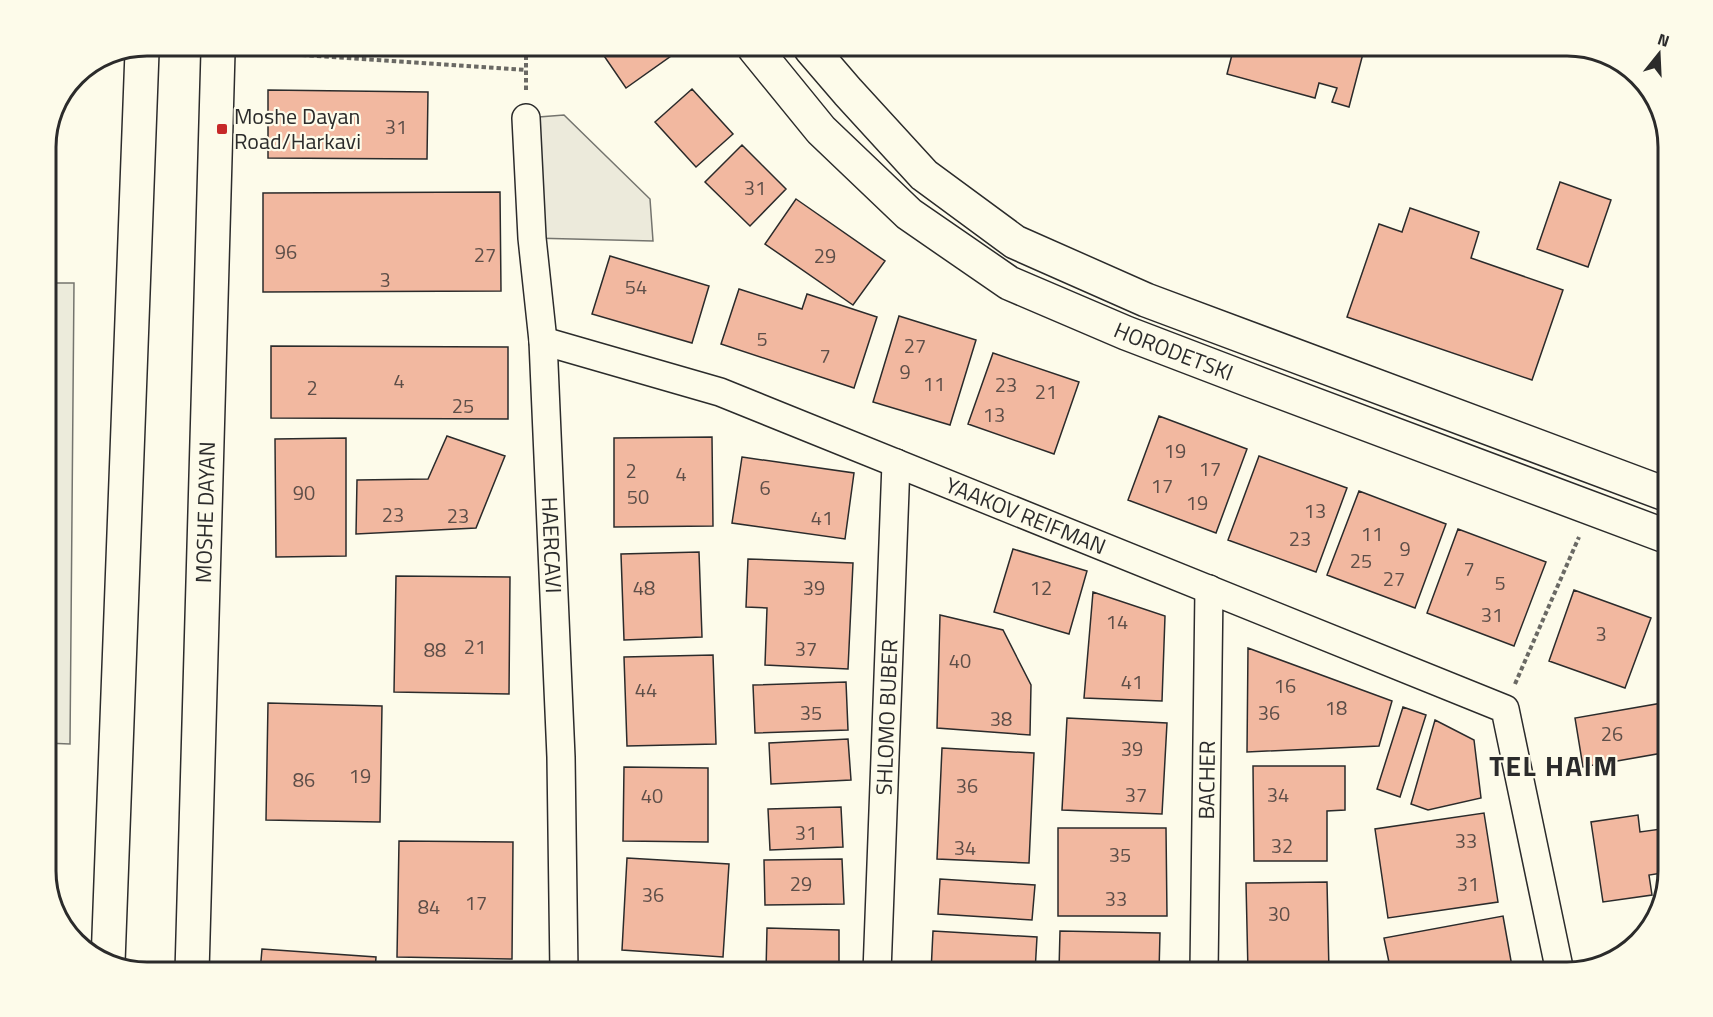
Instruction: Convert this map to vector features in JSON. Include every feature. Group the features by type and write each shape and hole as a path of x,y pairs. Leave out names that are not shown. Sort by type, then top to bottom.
{"street":[{"path":"108,953 142,55"},
{"name":"MOSHE DAYAN","path":"192,962 218,55"},
{"name":"HORODETSKI","path":"760,55 821,130 909,214 1009,283 1126,333 1658,533"},
{"name":"HORODETSKI","path":"816,55 924,175 1015,242 1146,300 1657,491"},
{"name":"HAERCAVI","path":"526,118 532,238 543,341 561,757 564,962"},
{"name":"YAAKOV REIFMAN","path":"543,341 720,392 1505,709"},
{"name":"SHLOMO BUBER","path":"877,962 896,463"},
{"name":"BACHER","path":"1204,962 1209,589"},
{"path":"1505,709 1558,962"}],"path":[{"path":"302,55 526,70"},
{"path":"526,55 526,118"},
{"path":"1505,709 1592,509"}],"shaded area":[{"path":"564,115 650,199 653,241 532,238 526,118"},
{"path":"56,283 74,283 70,744 56,743"}],"building":[{"path":"603,55 670,55 671,56 626,88"},
{"path":"1232,55 1363,55 1349,107 1332,102 1337,88 1319,83 1315,98 1227,74"},
{"path":"692,89 733,134 696,167 655,122"},
{"path":"268,90 428,92 427,159 268,158"},
{"path":"742,145 786,189 750,226 705,182"},
{"path":"1560,182 1611,200 1588,267 1537,249"},
{"path":"500,192 501,291 263,292 263,193"},
{"path":"796,199 885,261 853,305 765,244"},
{"path":"1410,208 1479,232 1471,258 1563,290 1532,380 1347,317 1379,224 1402,232"},
{"path":"610,256 709,286 692,343 592,314"},
{"path":"739,289 802,309 807,294 877,317 854,388 721,344"},
{"path":"899,316 976,340 950,425 873,402"},
{"path":"271,346 508,347 508,419 271,418"},
{"path":"993,353 1079,382 1054,454 968,424"},
{"path":"1159,416 1247,449 1216,533 1128,500"},
{"path":"447,436 505,456 476,528 356,534 357,480 428,479"},
{"path":"712,437 713,526 614,527 614,438"},
{"path":"346,438 346,556 276,557 275,439"},
{"path":"1259,456 1347,488 1316,572 1228,540"},
{"path":"742,457 854,473 845,539 732,523"},
{"path":"1359,491 1446,524 1415,608 1327,575"},
{"path":"1458,529 1546,562 1514,646 1427,613"},
{"path":"1013,549 1087,571 1069,634 994,612"},
{"path":"699,552 702,637 624,640 621,554"},
{"path":"748,559 853,563 848,669 765,665 767,608 746,607"},
{"path":"396,576 510,577 509,694 394,692"},
{"path":"1574,590 1651,618 1625,688 1549,661"},
{"path":"1093,592 1165,616 1162,701 1084,698"},
{"path":"940,615 1003,630 1031,685 1030,735 937,728"},
{"path":"1248,648 1392,701 1379,746 1247,752"},
{"path":"713,655 716,744 627,746 624,657"},
{"path":"846,682 848,730 755,733 753,685"},
{"path":"268,703 382,706 380,822 266,820"},
{"path":"1658,704 1658,754 1583,767 1575,718"},
{"path":"1403,707 1426,715 1400,797 1377,789"},
{"path":"1067,718 1167,723 1162,814 1062,810"},
{"path":"1435,720 1474,740 1481,798 1428,810 1411,804"},
{"path":"848,739 851,780 771,784 769,743"},
{"path":"942,748 1034,753 1029,863 937,859"},
{"path":"1253,766 1345,766 1345,810 1327,811 1327,861 1254,861"},
{"path":"624,767 708,768 708,842 623,841"},
{"path":"841,807 843,847 770,850 768,809"},
{"path":"1484,813 1498,902 1388,918 1375,829"},
{"path":"1638,815 1640,832 1658,829 1658,874 1649,875 1652,895 1603,902 1591,822"},
{"path":"1058,828 1166,828 1167,916 1058,916"},
{"path":"399,841 513,842 512,959 397,957"},
{"path":"627,858 729,864 723,957 622,950"},
{"path":"842,859 844,904 765,905 764,860"},
{"path":"940,879 1035,885 1032,920 938,914"},
{"path":"1327,882 1329,962 1248,962 1246,883"},
{"path":"1503,916 1511,962 1389,962 1384,938"},
{"path":"767,928 839,930 839,962 766,962"},
{"path":"933,931 1037,937 1036,962 931,962"},
{"path":"1060,931 1160,933 1159,962 1059,962"},
{"path":"262,949 376,957 376,962 261,962"}],"place":[{"name":"Moshe Dayan Road/Harkavi","path":"222,129"}],"district":[{"name":"TEL HAIM","path":"1554,765"}]}
